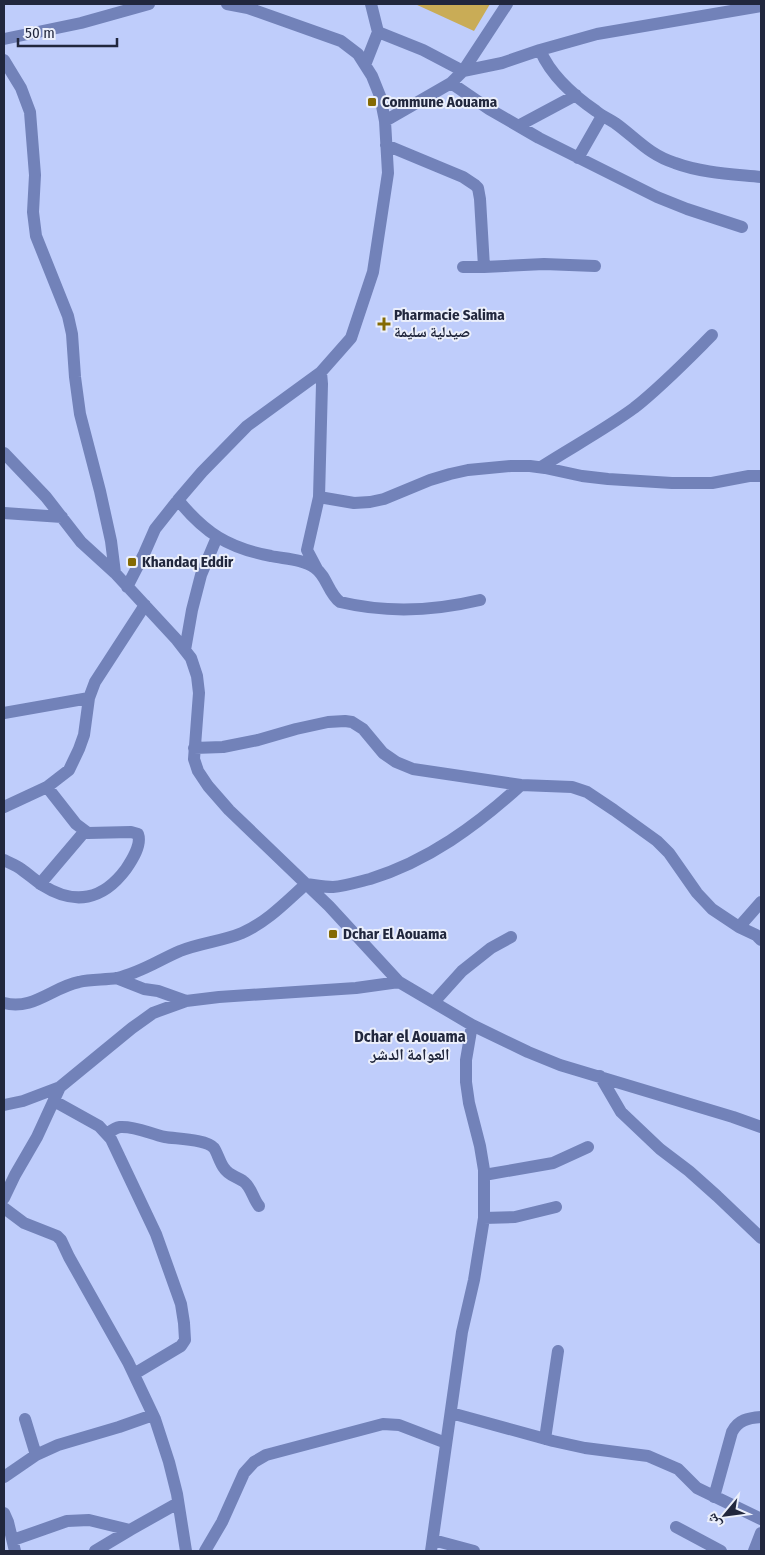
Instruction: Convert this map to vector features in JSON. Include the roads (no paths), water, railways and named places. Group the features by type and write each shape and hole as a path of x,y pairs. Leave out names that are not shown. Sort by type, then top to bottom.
{"street":[{"path":"4,39 81,24 149,4"},
{"path":"127,587 155,529 202,472 247,426 321,372 351,338 373,272 388,173 386,121 377,88 365,65 358,54 341,41 248,8 227,4"},
{"path":"365,65 378,32 372,4"},
{"path":"386,121 451,82 463,71 507,4"},
{"path":"378,32 423,50 463,71 502,63 597,34 761,6"},
{"path":"540,50 545,61 556,76 576,95 648,150 675,164 720,173 761,177"},
{"path":"4,60 21,88 30,112 35,175 33,212 36,236 68,316 72,334 80,414 100,491 111,542 115,573"},
{"path":"451,82 489,109 518,126 658,198 742,227"},
{"path":"518,126 576,95"},
{"path":"578,158 602,116"},
{"path":"386,144 463,176 476,184 480,199 484,267"},
{"path":"462,268 544,264 595,266"},
{"path":"541,467 595,435 635,407 674,373 712,335"},
{"path":"321,372 319,497 307,550 334,598 340,602 386,609 434,608 480,600"},
{"path":"4,453 40,490 81,542 115,573 185,650 190,658 197,676 199,693 194,758 198,771 208,786 229,810 328,906 399,982 472,1025 560,1065 734,1117 761,1127"},
{"path":"319,497 354,503 370,502 384,499 450,474 468,470 511,466 541,467 599,478 672,483 712,483 749,476 761,476"},
{"path":"178,500 191,516 225,542 253,552 306,563 317,569"},
{"path":"4,514 62,517"},
{"path":"185,650 201,575 217,537"},
{"path":"4,808 48,787 73,764 84,735 89,698 95,682 145,605"},
{"path":"4,714 89,698"},
{"path":"194,748 223,747 328,722 345,721 352,722 363,729 383,753 396,762 413,769 521,785 572,787 588,792 657,841 669,853 697,892 712,909 739,927 756,935 761,940"},
{"path":"4,1003 23,1004 78,982 116,978 136,972 199,944 242,933 272,914 306,884 332,887 355,883 415,862 450,842 521,785"},
{"path":"4,860 21,869 40,884 66,897 78,898 101,892 121,875 130,864 139,842 138,834 130,832 96,833 85,831 76,824 48,787"},
{"path":"40,884 85,831"},
{"path":"739,927 761,902"},
{"path":"434,1002 462,971 491,948 511,937"},
{"path":"116,978 144,989 158,991 186,1001"},
{"path":"4,1105 23,1101 60,1087 132,1028 153,1014 186,1001 356,988 399,982"},
{"path":"472,1025 466,1060 466,1082 468,1103 480,1146 484,1175 484,1218 474,1280 462,1332 432,1546 474,1551"},
{"path":"600,1076 621,1112 660,1149 717,1196 761,1238"},
{"path":"4,1198 37,1137 60,1087"},
{"path":"54,1102 99,1126 111,1139 156,1234 181,1304 185,1340 181,1346 134,1374"},
{"path":"107,1134 119,1127 134,1128 164,1137 207,1144 214,1148 218,1158 230,1175 243,1181 250,1189 260,1206"},
{"path":"484,1175 553,1163 588,1148"},
{"path":"484,1218 516,1217 556,1207"},
{"path":"4,1208 24,1223 38,1230 51,1233 61,1240 134,1374 153,1415 167,1454 186,1551"},
{"path":"546,1439 558,1351"},
{"path":"450,1413 585,1448 648,1456 678,1469 697,1488 761,1519"},
{"path":"4,1476 36,1455 58,1445 153,1415"},
{"path":"714,1496 735,1426 746,1419 761,1417"},
{"path":"25,1419 36,1455"},
{"path":"204,1551 222,1522 244,1473 254,1462 266,1455 383,1424 399,1425 446,1443"},
{"path":"95,1551 178,1503"},
{"path":"4,1513 14,1545 67,1520 89,1520 130,1530"},
{"path":"676,1527 722,1551"},
{"path":"754,1551 761,1533"}],"place":[{"name":"Commune Aouama","path":"372,102"},
{"name":"Pharmacie Salima صيدلية سليمة","path":"384,324"},
{"name":"Khandaq Eddir","path":"132,562"},
{"name":"Dchar El Aouama","path":"333,934"}],"district":[{"name":"Dchar el Aouama العوامة الدشر","path":"410,1045"}]}
